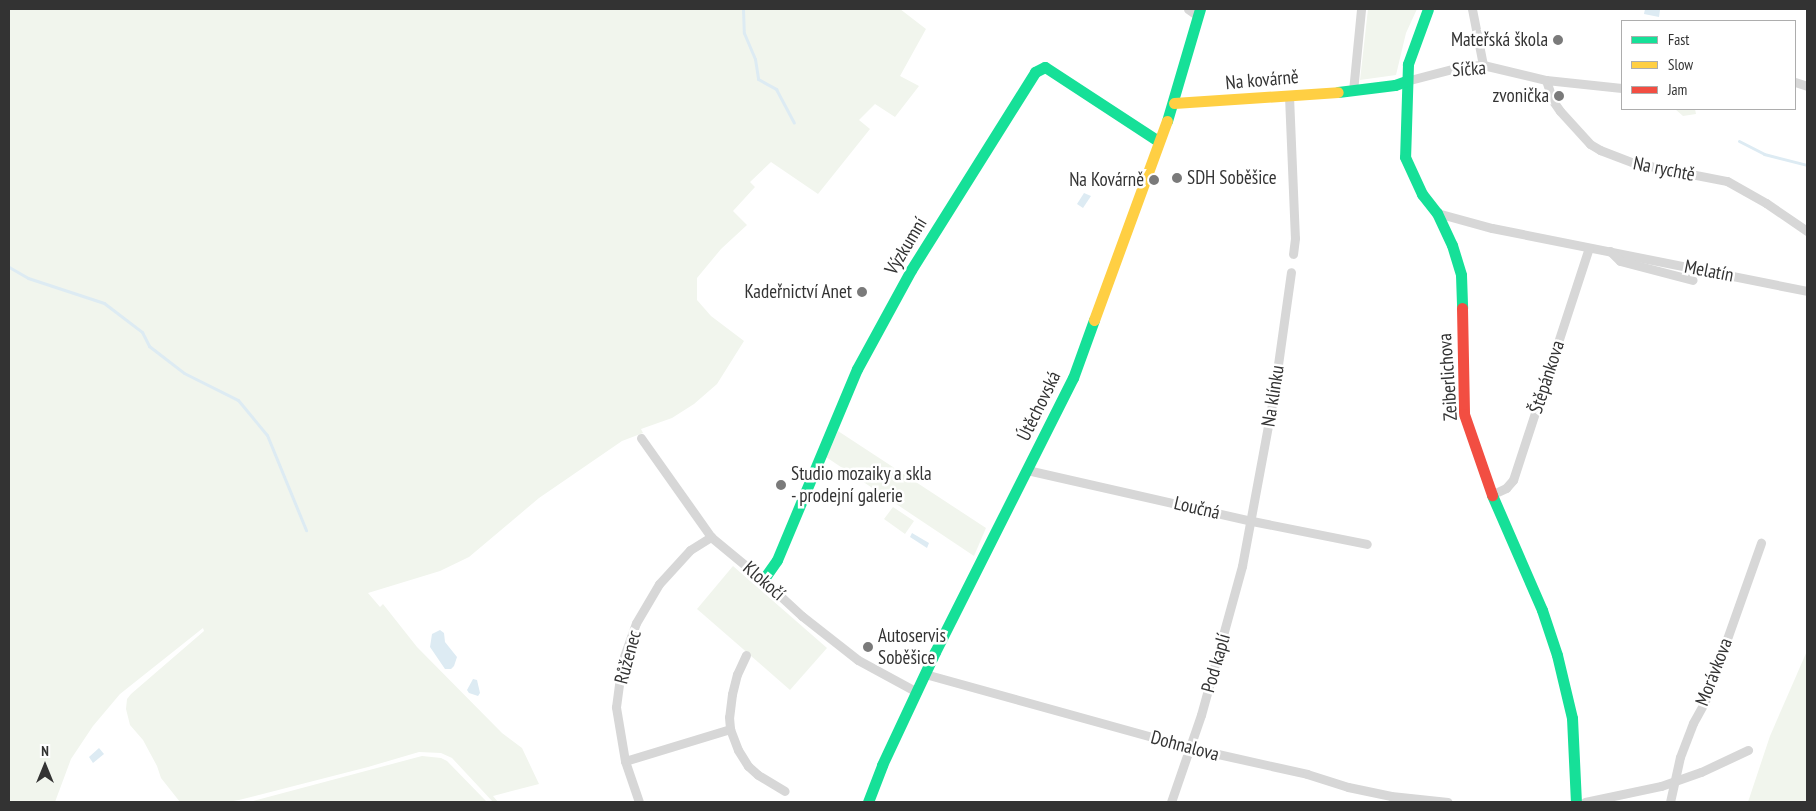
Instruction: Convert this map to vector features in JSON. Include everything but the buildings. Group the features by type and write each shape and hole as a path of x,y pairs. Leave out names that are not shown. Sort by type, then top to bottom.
{"street":[{"path":"1188,9 1199,12"},
{"path":"1353,91 1361,9"},
{"name":"Zeiberlichova","path":"1428,9 1409,56 1406,81 1404,157 1422,194 1437,213 1452,245 1461,275 1464,414 1491,496 1542,610 1557,655 1572,718 1576,802"},
{"path":"1472,9 1484,65"},
{"name":"Útěchovská","path":"868,802 882,765 917,692 1073,378 1158,141 1174,103 1199,12"},
{"name":"Síčka","path":"1406,81 1464,66 1484,65 1546,80 1621,88"},
{"name":"Výzkumní","path":"763,580 776,560 857,369 911,270 1035,72 1046,67 1158,141"},
{"name":"Na rychtě","path":"1546,80 1553,101 1560,111 1590,144 1600,150 1634,163 1727,181 1766,203 1807,231"},
{"name":"Na kovárně","path":"1174,103 1197,103 1353,91 1395,85 1406,81"},
{"path":"1289,96 1295,238 1293,254"},
{"name":"Melatín","path":"1437,213 1492,228 1807,291"},
{"name":"Štěpánkova","path":"1491,496 1506,488 1513,480 1589,248"},
{"name":"Melatín","path":"1610,251 1620,261 1693,280"},
{"name":"Na klínku","path":"1252,521 1291,272"},
{"name":"Klokočí","path":"642,438 711,537 763,580 802,616 858,660 917,692"},
{"name":"Loučná","path":"1027,470 1252,521 1367,544"},
{"name":"Pod kaplí","path":"1171,802 1191,748 1228,620 1252,521"},
{"name":"Růženec","path":"639,802 625,761 616,706 622,662 630,638 659,584 690,550 711,537"},
{"name":"Morávkova","path":"1670,802 1680,757 1693,723 1705,701 1761,543"},
{"path":"746,655 737,674 732,694 729,717 730,729 738,750 748,766 758,775 785,792"},
{"name":"Dohnalova","path":"926,674 1191,748 1391,796 1448,802"},
{"path":"625,761 730,729"},
{"path":"1585,802 1648,790 1674,782 1748,750"}],"shaded area":[{"path":"9,9 900,9 926,29 900,76 919,86 895,117 875,104 859,120 870,129 818,194 771,162 750,182 755,187 733,211 747,225 721,249 697,278 697,300 711,316 744,341 717,384 694,404 672,418 641,429 643,433 622,441 539,498 469,557 440,571 368,593 380,607 383,604 417,647 502,733 522,748 539,784 493,796 498,802 493,802 452,758 441,753 419,752 239,800 227,802 180,802 161,778 157,766 143,740 130,725 126,709 127,699 204,631 203,628 120,694 93,726 71,759 55,802 9,802"},
{"path":"1368,9 1417,9 1406,33 1396,75 1360,80"},
{"path":"1645,9 1660,10 1659,17 1644,14"},
{"path":"1676,110 1695,110 1696,114 1683,116"},
{"path":"1084,193 1091,196 1083,208 1077,204"},
{"path":"838,431 986,528 974,556 826,457"},
{"path":"893,507 914,521 905,534 884,519"},
{"path":"912,533 929,543 927,548 910,537"},
{"path":"733,566 827,648 790,690 697,609"},
{"path":"440,630 444,633 445,642 457,657 451,669 445,669 430,647 432,634"},
{"path":"1807,651 1807,802 1748,802 1770,736"},
{"path":"473,679 477,680 480,693 478,696 469,693 467,690"},
{"path":"99,748 104,754 93,763 89,757"},
{"path":"422,756 441,758 447,761 487,802 249,802"}],"waterway":[{"path":"743,9 744,33 755,59 758,79 776,89 794,123"},
{"path":"1739,141 1764,154 1807,165"},
{"path":"9,267 28,278 104,303 142,332 149,346 184,373 238,400 267,435 306,530"}],"traffic: fast":[{"path":"1167,121 1200,9"},
{"path":"1428,9 1408,64 1405,157 1422,194 1437,213 1452,245 1461,275 1462,308"},
{"path":"763,580 777,560 857,369 911,270 1035,72 1045,67 1158,141"},
{"path":"1338,92 1395,85 1406,81"},
{"path":"868,802 882,765 935,652 1073,378 1094,320"},
{"path":"1492,495 1542,610 1557,655 1572,718 1576,802"}],"traffic: slow":[{"path":"1174,103 1338,92"},
{"path":"1094,320 1167,121"}],"traffic: jam":[{"path":"1462,308 1464,414 1492,495"}],"place":[{"name":"Mateřská škola","path":"1558,40"},
{"name":"zvonička","path":"1559,96"},
{"name":"SDH Soběšice","path":"1177,178"},
{"name":"Na Kovárně","path":"1154,180"},
{"name":"Kadeřnictví Anet","path":"862,292"},
{"name":"Studio mozaiky a skla - prodejní galerie","path":"781,485"},
{"name":"Autoservis Soběšice","path":"868,647"}]}
